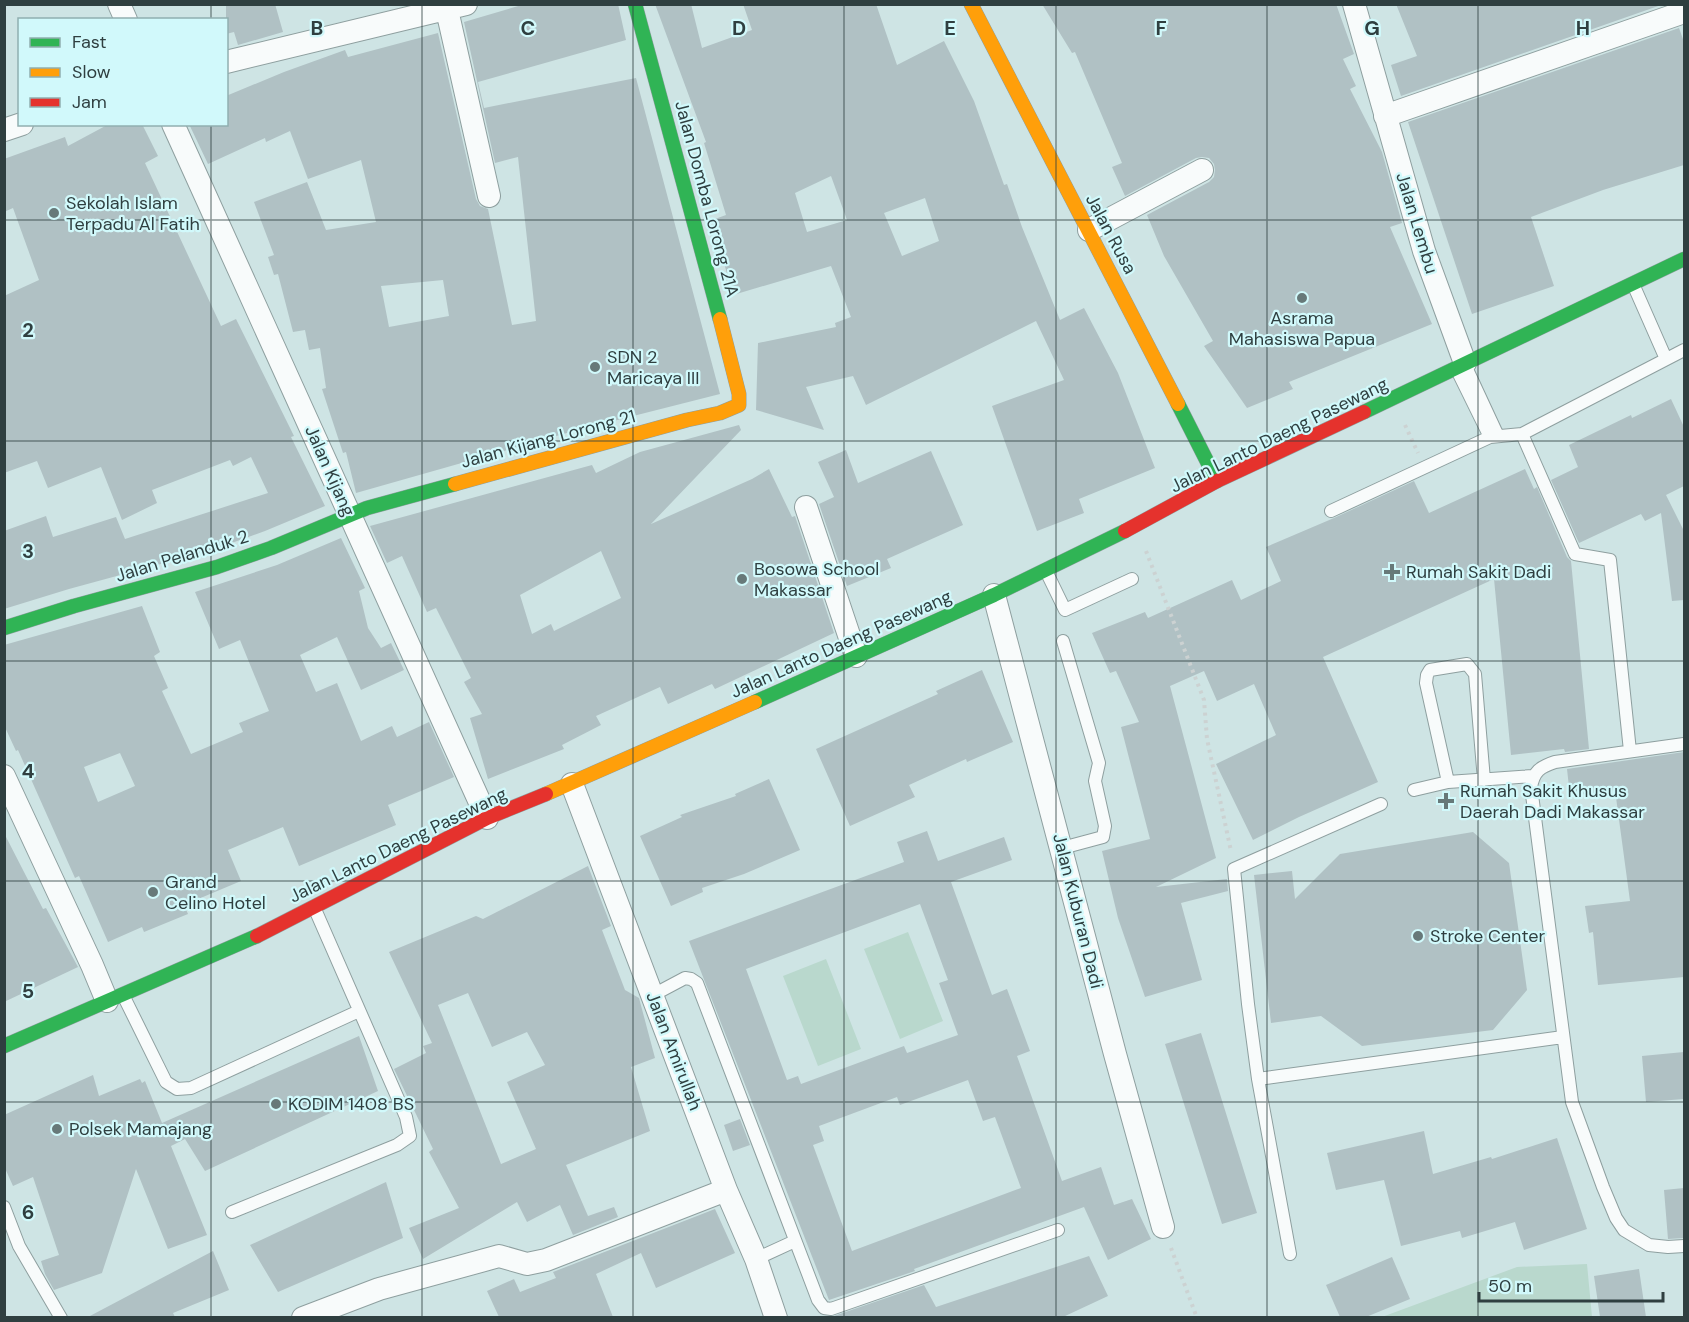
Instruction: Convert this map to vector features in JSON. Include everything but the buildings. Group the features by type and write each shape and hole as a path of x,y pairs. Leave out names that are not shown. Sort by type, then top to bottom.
{"main road":[{"name":"Jalan Domba Lorong 21A","path":"635,4 719,313 739,394 739,405"},
{"name":"Jalan Rusa","path":"971,4 1217,482"},
{"name":"Jalan Lanto Daeng Pasewang","path":"4,1046 245,942 487,818 572,784 994,595 1217,482 1684,259"},
{"name":"Jalan Kijang Lorong 21","path":"358,511 687,420 732,410 739,405"},
{"name":"Jalan Pelanduk 2","path":"4,628 74,606 217,567 271,548 358,511"}],"street":[{"path":"119,4 125,18"},
{"name":"Jalan Lembu","path":"1354,4 1424,251 1460,366"},
{"path":"228,62 456,7 489,196"},
{"path":"1385,116 1684,12"},
{"name":"Jalan Kijang","path":"174,126 358,511 487,818"},
{"path":"1089,230 1202,170"},
{"path":"806,507 856,656"},
{"name":"Jalan Kuburan Dadi","path":"994,595 1163,1227"},
{"path":"4,776 92,965 115,998"},
{"name":"Jalan Amirullah","path":"572,784 726,1190 756,1259 776,1317"},
{"path":"303,1317 379,1290 499,1256 527,1264 546,1260 726,1190"}],"lane":[{"path":"1633,284 1666,359"},
{"path":"1331,512 1494,436 1522,434 1684,350"},
{"path":"1460,366 1494,436"},
{"path":"1522,434 1575,554 1610,560 1630,751"},
{"path":"1046,570 1065,610 1132,579"},
{"path":"1062,848 1103,837 1106,826 1095,782 1099,763 1063,641"},
{"path":"1448,782 1426,683 1427,675 1430,670 1467,664 1475,674 1484,780"},
{"path":"1684,744 1555,762 1539,769 1533,776 1531,787 1572,1102 1616,1218 1624,1230 1649,1245 1684,1246"},
{"path":"1414,790 1448,782 1533,776"},
{"path":"1290,1254 1258,1079 1234,869 1381,804"},
{"path":"232,1212 397,1145 410,1136 406,1117 314,906"},
{"path":"653,995 685,978 696,983 818,1300 824,1308 831,1309 1058,1230"},
{"path":"115,998 166,1082 177,1089 191,1088 359,1011"},
{"path":"1258,1079 1360,1063 1563,1037"},
{"path":"4,1207 20,1246 61,1317"},
{"path":"756,1259 795,1241"}],"path":[{"path":"1406,428 1425,467"},
{"path":"1136,525 1204,700 1207,739 1222,801 1234,869"},
{"path":"1163,1227 1197,1317"}],"green space":[{"path":"908,932 943,1021 900,1039 864,949"},
{"path":"826,959 861,1049 818,1066 783,976"},
{"path":"1587,1264 1592,1317 1382,1317 1517,1267"}],"traffic: fast":[{"path":"635,4 720,319"},
{"path":"1364,412 1684,259"},
{"path":"1178,404 1217,481"},
{"path":"4,628 74,606 217,567 271,548 367,508 455,484"},
{"path":"755,702 994,595 1125,531"},
{"path":"4,1046 257,936"}],"traffic: slow":[{"path":"971,4 1178,404"},
{"path":"455,484 720,413 739,405 739,394 720,319"},
{"path":"546,794 755,702"}],"traffic: jam":[{"path":"1125,531 1217,481 1364,412"},
{"path":"257,936 487,818 546,794"}],"place":[{"name":"Sekolah Islam Terpadu Al Fatih","path":"54,213"},
{"name":"Asrama Mahasiswa Papua","path":"1302,298"},
{"name":"SDN 2 Maricaya III","path":"595,367"},
{"name":"Rumah Sakit Dadi","path":"1392,572"},
{"name":"Bosowa School Makassar","path":"742,579"},
{"name":"Rumah Sakit Khusus Daerah Dadi Makassar","path":"1446,801"},
{"name":"Grand Celino Hotel","path":"153,892"},
{"name":"Stroke Center","path":"1418,936"},
{"name":"KODIM 1408 BS","path":"276,1104"},
{"name":"Polsek Mamajang","path":"57,1129"}]}
